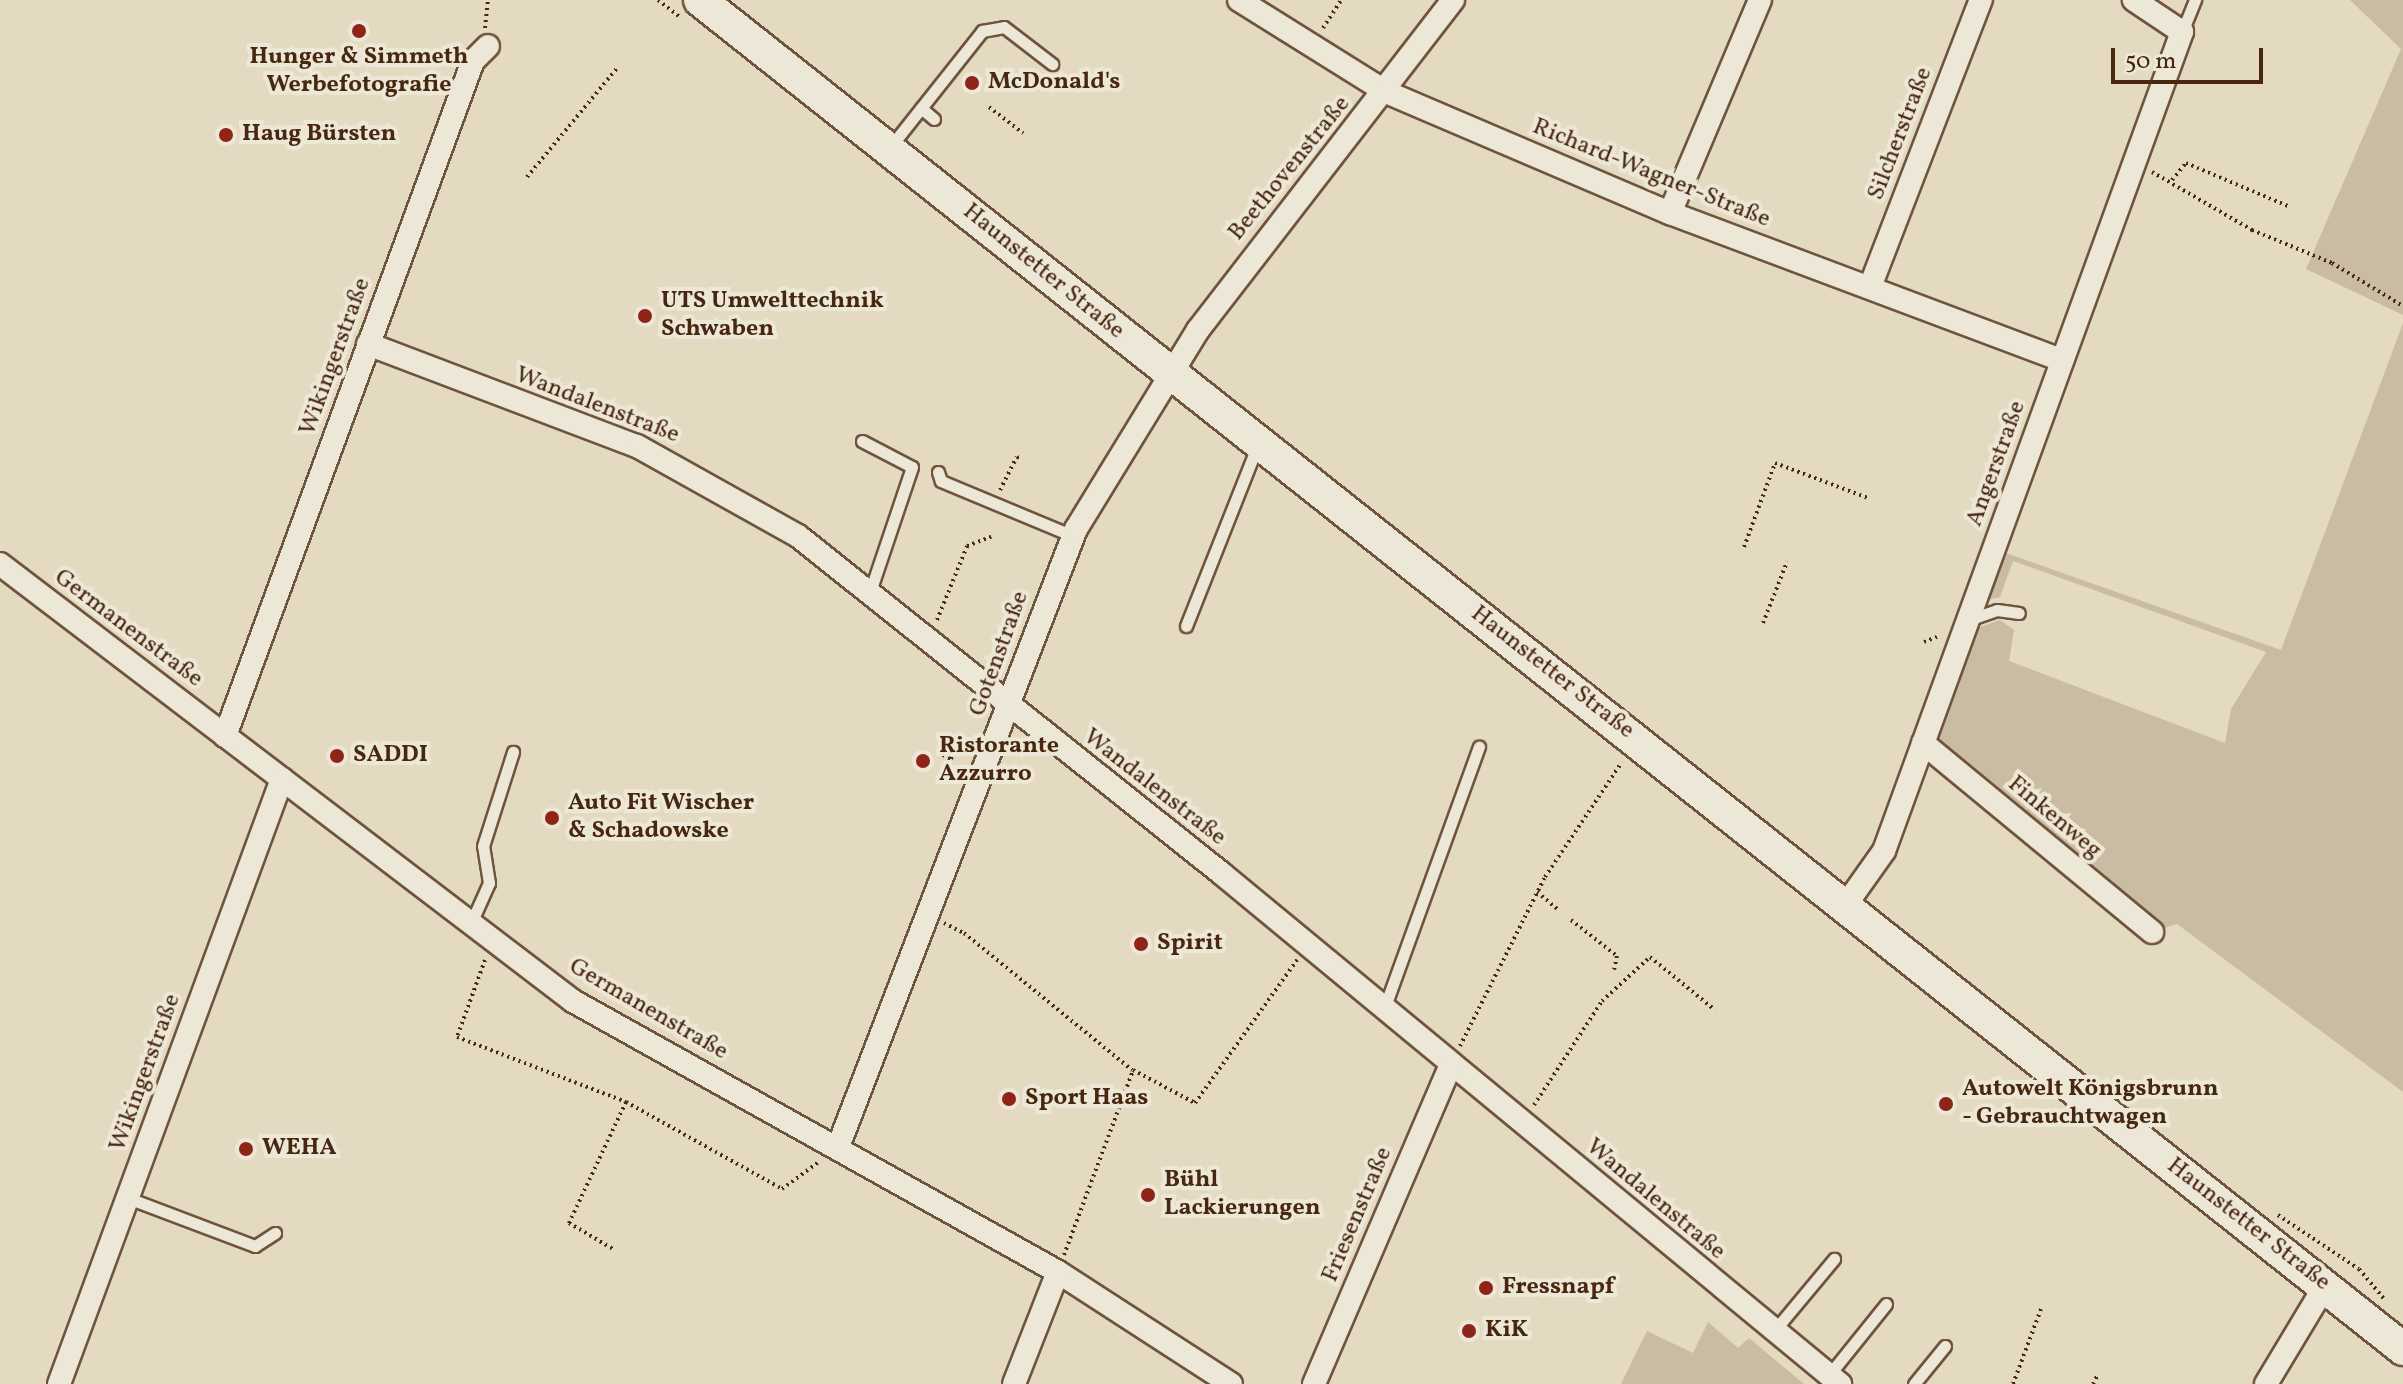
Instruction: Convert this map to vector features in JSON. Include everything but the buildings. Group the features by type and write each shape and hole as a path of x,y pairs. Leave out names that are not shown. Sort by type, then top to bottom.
{"main road":[{"name":"Haunstetter Straße","path":"700,0 2403,1349"}],"street":[{"name":"Richard-Wagner-Straße","path":"1239,0 1386,92 1670,213 2062,360"},
{"name":"Beethovenstraße","path":"1173,374 1223,296 1386,92 1453,0"},
{"path":"1670,213 1760,0"},
{"name":"Silcherstraße","path":"1870,287 1981,0"},
{"path":"2134,0 2182,32"},
{"name":"Angerstraße","path":"1845,906 1884,851 2182,32"},
{"name":"Wikingerstraße","path":"225,736 473,61 488,46"},
{"name":"Wandalenstraße","path":"368,344 673,463 798,536 1307,946 1835,1380"},
{"name":"Gotenstraße","path":"838,1147 1073,536 1173,374"},
{"name":"Germanenstraße","path":"0,564 573,1001 1058,1272 1231,1384"},
{"name":"Finkenweg","path":"1923,743 2152,932"},
{"name":"Wikingerstraße","path":"59,1384 282,779"},
{"name":"Friesenstraße","path":"1314,1384 1450,1066"},
{"path":"1014,1384 1058,1272"},
{"path":"2266,1384 2325,1286"}],"lane":[{"path":"2182,32 2195,0"},
{"path":"889,149 982,31 994,25 1052,64"},
{"path":"921,108 934,119"},
{"path":"862,441 912,467 870,592"},
{"path":"1186,626 1259,442"},
{"path":"938,472 941,481 1073,536"},
{"path":"1967,620 1997,610 2019,613"},
{"path":"1384,1009 1479,747"},
{"path":"471,923 489,883 483,846 513,752"},
{"path":"128,1198 255,1246 275,1233"},
{"path":"1774,1332 1834,1259"},
{"path":"1835,1380 1886,1304"},
{"path":"1914,1384 1945,1346"}],"path":[{"path":"488,0 483,15 488,46"},
{"path":"1312,45 1341,0"},
{"path":"527,177 618,67"},
{"path":"989,107 1023,133"},
{"path":"2172,180 2186,163 2288,206"},
{"path":"2133,164 2172,180 2252,230 2332,263 2403,306"},
{"path":"994,503 1017,457 1022,459"},
{"path":"1744,547 1775,463 1868,498"},
{"path":"929,640 967,546 991,537"},
{"path":"1763,623 1787,562"},
{"path":"943,755 951,759 956,748"},
{"path":"1450,1066 1537,892 1622,762"},
{"path":"1537,892 1560,911"},
{"path":"927,915 964,933 1133,1070 1195,1103 1307,946"},
{"path":"1571,920 1617,956 1614,970"},
{"path":"493,940 457,1037 626,1102 782,1189 838,1147"},
{"path":"1522,1124 1602,1001 1650,957 1715,1010"},
{"path":"1058,1272 1133,1070"},
{"path":"613,1249 569,1223 626,1102"},
{"path":"2013,1384 2041,1309"},
{"path":"2093,1384 2097,1376"}],"shaded area":[{"path":"2350,0 2403,0 2403,315 2306,269 2401,49"},
{"path":"2403,323 2403,1092 2177,924 2152,932 1926,741 1972,630 2000,620 2014,630 2009,661 2225,743 2231,709 2266,652 2013,561 2000,597 1982,601 2000,551 2281,650"},
{"path":"1708,1322 1738,1348 1749,1338 1804,1384 1621,1384 1647,1331 1693,1353"}],"place":[{"name":"Hunger & Simmeth Werbefotografie","path":"359,31"},
{"name":"McDonald's","path":"972,83"},
{"name":"Haug Bürsten","path":"226,135"},
{"name":"UTS Umwelttechnik Schwaben","path":"645,316"},
{"name":"SADDI","path":"337,756"},
{"name":"Ristorante Azzurro","path":"923,761"},
{"name":"Auto Fit Wischer & Schadowske","path":"552,818"},
{"name":"Spirit","path":"1141,944"},
{"name":"Sport Haas","path":"1009,1099"},
{"name":"Autowelt Königsbrunn - Gebrauchtwagen","path":"1946,1104"},
{"name":"WEHA","path":"246,1149"},
{"name":"Bühl Lackierungen","path":"1148,1195"},
{"name":"Fressnapf","path":"1486,1288"},
{"name":"KiK","path":"1469,1331"}]}
